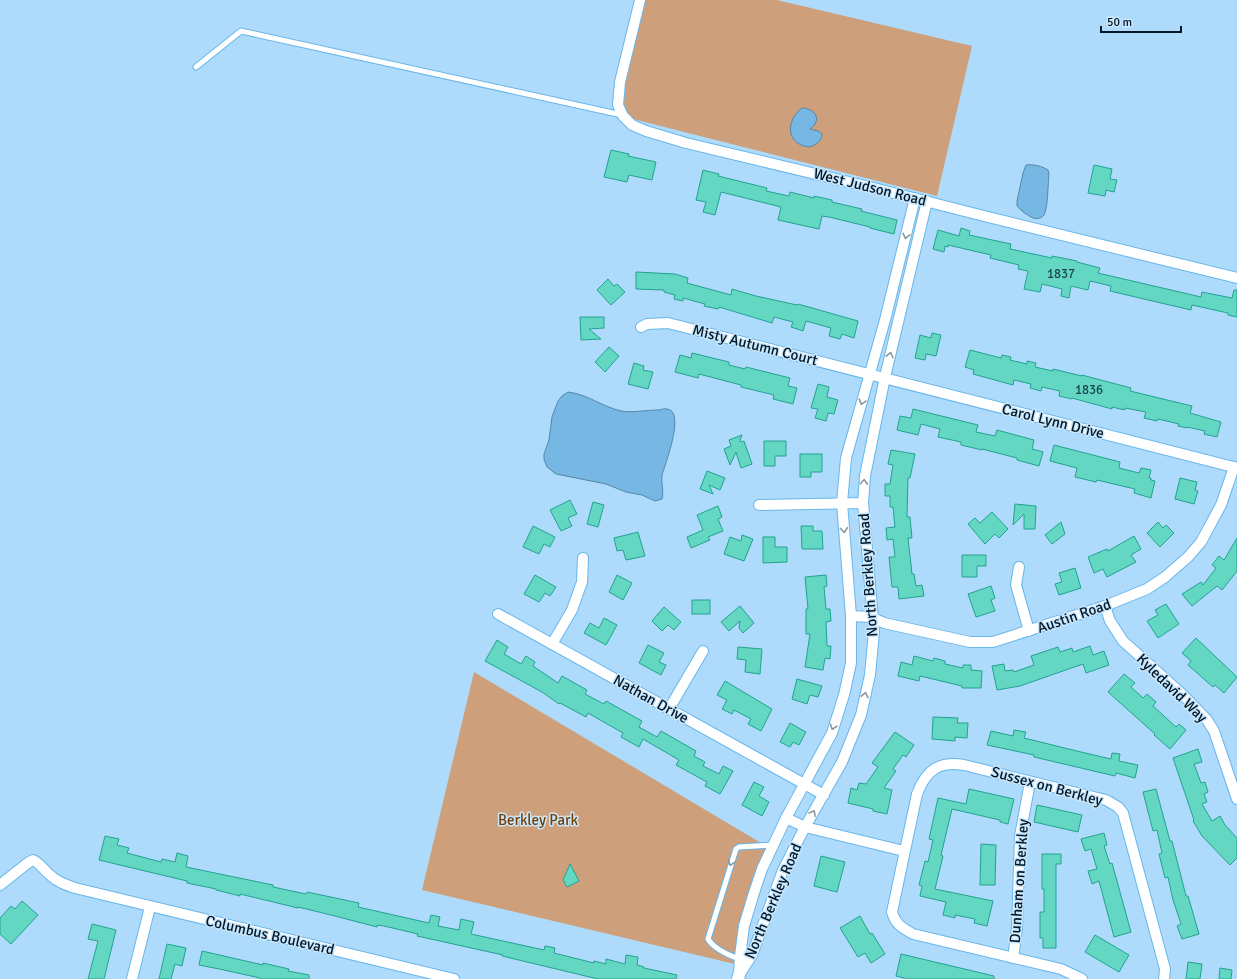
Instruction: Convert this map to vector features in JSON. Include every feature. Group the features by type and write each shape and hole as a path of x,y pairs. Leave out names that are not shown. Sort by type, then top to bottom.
{"street":[{"path":"622,115 618,105 620,82 640,0"},
{"name":"West Judson Road","path":"622,115 632,125 646,131 686,143 1237,278"},
{"name":"North Berkley Road","path":"738,977 744,926 753,896 786,818 832,733 844,695 851,663 851,616 842,503 846,458 885,320 915,198"},
{"name":"North Berkley Road","path":"738,977 752,955 783,870 842,762 861,715 870,675 874,631 863,503 865,476 885,378 927,201"},
{"name":"Misty Autumn Court","path":"641,327 647,324 668,323 870,374"},
{"name":"Carol Lynn Drive","path":"870,374 1235,468"},
{"name":"Austin Road","path":"851,616 873,618 884,623 970,642 993,642 1105,606 1147,589 1165,577 1188,557 1201,542 1221,505 1235,468"},
{"path":"759,505 863,503"},
{"path":"552,644 572,610 582,582 583,558"},
{"path":"1019,567 1016,585 1029,631"},
{"name":"Kyledavid Way","path":"1105,606 1110,621 1123,641 1183,695 1207,720 1214,731 1237,799"},
{"name":"Nathan Drive","path":"498,614 824,795"},
{"path":"669,709 703,652"},
{"name":"Sussex on Berkley","path":"1082,979 1061,969 913,934 900,927 895,921 892,912 917,794 922,781 936,767 953,763 964,765 1106,800 1118,807 1123,813 1165,969 1164,979"},
{"name":"Dunham on Berkley","path":"1013,958 1017,928 1020,836 1030,782"},
{"path":"786,818 806,827 904,851"},
{"name":"Columbus Boulevard","path":"0,885 33,860 62,884 150,907 454,979"},
{"path":"132,979 150,907"}],"lane":[{"path":"196,67 241,31 622,115"},
{"path":"740,959 727,954 711,943 708,939 736,849 739,847 773,846"}],"green space":[{"path":"642,0 777,0 972,46 937,196 629,118 621,104"},
{"name":"Berkley Park","path":"474,672 771,849 762,869 739,965 422,890"}],"water":[{"path":"802,108 808,109 815,114 817,119 816,122 810,129 818,131 822,134 821,139 818,142 809,147 801,145 796,141 792,137 790,131 793,119"},
{"path":"1026,165 1040,166 1048,170 1049,173 1045,212 1043,216 1039,218 1031,217 1017,206 1023,173"},
{"path":"568,392 582,395 608,407 626,412 667,409 672,412 675,419 675,428 662,475 662,499 655,501 642,495 626,492 606,484 556,474 547,467 544,454 549,440 552,417 558,401"}],"building":[{"path":"611,150 629,154 628,156 656,162 652,180 629,175 627,182 604,177"},
{"path":"1094,165 1112,169 1110,179 1117,180 1114,192 1106,190 1105,196 1088,193"},
{"path":"703,170 719,174 718,176 767,188 766,191 789,196 790,192 814,198 814,196 862,209 861,211 897,220 894,234 822,216 819,229 778,220 781,207 721,192 715,215 703,212 706,202 696,200"},
{"path":"961,228 970,231 969,235 1011,244 1010,249 1052,258 1052,256 1077,261 1100,268 1098,273 1201,297 1202,292 1232,298 1234,290 1237,290 1237,317 1228,315 1228,313 1192,305 1191,310 1110,291 1111,286 1090,281 1088,290 1071,286 1069,298 1061,296 1062,289 1042,284 1040,292 1024,289 1028,271 1018,269 1019,265 990,258 991,255 948,245 948,247 945,246 944,252 933,249 938,230 959,236"},
{"path":"636,272 675,274 688,278 687,283 731,295 732,289 756,296 798,304 858,321 854,338 842,334 840,339 829,336 831,328 806,321 803,331 791,327 793,322 774,317 772,323 719,307 718,309 704,306 705,304 683,298 683,301 674,299 675,295 664,292 664,290 636,289"},
{"path":"608,279 614,286 617,284 625,292 611,305 597,290"},
{"path":"580,317 604,317 604,328 589,329 601,339 581,340"},
{"path":"932,333 941,335 936,356 926,354 925,360 915,358 920,335 931,338"},
{"path":"609,347 619,356 605,372 595,362"},
{"path":"970,350 1001,358 1002,355 1011,357 1010,360 1027,364 1027,361 1036,363 1035,367 1082,375 1131,388 1130,391 1192,406 1190,413 1221,422 1217,437 1204,434 1205,431 1178,426 1179,424 1158,419 1157,421 1144,418 1146,412 1125,408 1125,410 1112,407 1112,409 1059,396 1060,391 1042,387 1041,391 1030,388 1031,384 1014,380 1013,385 973,374 974,370 965,367"},
{"path":"692,353 729,362 729,365 745,369 746,367 790,378 788,386 797,388 793,404 773,399 774,395 741,387 741,385 699,374 698,378 675,372 680,355 691,358"},
{"path":"634,363 644,366 643,370 653,372 648,389 628,384"},
{"path":"818,384 829,387 827,397 838,400 834,414 828,413 826,421 815,418 818,409 811,408"},
{"path":"913,409 978,425 976,432 995,436 997,430 1034,440 1032,449 1043,452 1039,466 1017,460 1017,458 961,445 961,442 938,437 940,429 921,424 918,435 897,430 900,416 911,418"},
{"path":"742,435 740,440 741,442 744,441 752,464 741,468 736,452 730,465 724,449 731,446 729,440"},
{"path":"764,441 786,441 786,456 775,456 775,466 764,466"},
{"path":"1054,445 1120,462 1119,468 1139,473 1141,468 1151,470 1149,478 1155,481 1151,498 1134,493 1135,489 1097,480 1096,482 1075,477 1077,468 1050,461"},
{"path":"891,450 915,454 910,478 908,478 907,517 910,517 912,538 908,538 912,574 914,574 916,586 922,585 924,596 899,599 898,587 892,587 889,557 895,557 893,539 887,540 886,528 895,527 893,507 890,507 890,496 885,496 885,484 890,484 893,465 888,464"},
{"path":"800,454 822,454 822,472 811,472 811,477 800,477"},
{"path":"707,471 725,478 720,490 709,485 713,494 700,489"},
{"path":"1180,478 1197,482 1195,490 1198,491 1194,504 1175,499"},
{"path":"570,500 577,514 568,518 572,526 561,531 550,510"},
{"path":"593,502 604,505 598,527 587,524"},
{"path":"1015,504 1036,506 1035,529 1024,529 1024,514 1013,525"},
{"path":"718,506 722,517 718,519 723,531 708,537 710,540 691,548 687,537 703,530 697,515"},
{"path":"992,512 1008,529 999,538 995,534 985,544 968,524 975,518 980,523"},
{"path":"1061,522 1065,534 1052,544 1045,535"},
{"path":"1158,522 1163,528 1166,525 1174,533 1160,547 1147,533"},
{"path":"533,526 555,537 550,547 544,544 539,554 523,547"},
{"path":"801,526 813,526 813,531 822,531 823,549 802,549"},
{"path":"638,532 645,556 626,560 623,550 617,551 614,538"},
{"path":"742,535 753,539 744,561 724,554 730,537 741,541"},
{"path":"1134,536 1141,549 1131,555 1136,562 1107,577 1103,569 1094,573 1088,557 1107,549 1108,551"},
{"path":"763,537 775,537 775,547 787,547 787,562 763,563"},
{"path":"1237,538 1237,571 1222,590 1217,586 1192,606 1182,594 1201,582 1203,585 1216,568 1212,565 1219,556 1224,560"},
{"path":"962,555 986,555 986,566 977,566 977,577 962,577"},
{"path":"1075,568 1081,588 1059,595 1055,584 1062,582 1059,573"},
{"path":"535,575 556,587 550,596 545,593 539,602 524,594"},
{"path":"617,575 632,583 623,600 609,592"},
{"path":"826,575 827,586 824,587 826,609 830,609 831,621 826,622 827,646 831,646 830,659 825,658 823,670 805,667 810,634 806,634 806,609 808,609 805,577"},
{"path":"991,586 995,598 991,600 995,611 976,617 968,594"},
{"path":"692,600 710,600 710,614 692,614"},
{"path":"1166,604 1179,624 1158,638 1147,621 1158,615 1155,610"},
{"path":"740,606 754,623 743,633 739,628 740,621 729,631 721,622"},
{"path":"664,607 681,622 674,630 668,625 662,631 652,621"},
{"path":"604,618 617,625 606,645 584,633 590,623 599,628"},
{"path":"1196,638 1237,677 1224,693 1215,685 1213,687 1188,665 1191,661 1182,653"},
{"path":"497,640 508,647 504,654 521,664 526,656 535,662 533,666 558,683 562,676 587,690 585,694 604,704 606,701 642,721 639,727 657,737 661,731 696,751 694,756 705,762 703,766 719,774 723,766 733,771 720,794 705,786 707,782 676,765 679,760 643,739 639,747 621,737 623,733 588,713 586,717 560,703 559,704 542,692 485,661"},
{"path":"648,645 664,653 659,662 666,665 661,675 639,663"},
{"path":"1090,646 1093,655 1104,651 1109,665 1086,673 1083,664 1020,686 997,690 992,666 1004,664 1005,671 1013,670 1014,672 1034,665 1031,656 1058,647 1060,652 1072,648 1073,652"},
{"path":"738,647 762,649 760,674 745,672 746,660 737,659"},
{"path":"914,656 933,661 934,658 945,661 945,664 963,668 963,665 971,665 971,670 982,671 981,688 962,688 962,686 920,676 919,681 898,676 901,662 912,665"},
{"path":"1124,674 1135,683 1131,687 1143,698 1147,694 1156,702 1153,706 1176,727 1179,724 1186,730 1170,749 1108,692"},
{"path":"797,679 822,686 818,697 810,695 807,704 792,699"},
{"path":"725,681 772,709 761,731 748,724 751,719 734,710 732,714 722,709 727,700 717,695"},
{"path":"933,717 958,718 957,723 968,723 967,738 955,737 955,741 932,739"},
{"path":"790,723 806,732 799,745 793,742 790,747 780,742"},
{"path":"1014,730 1026,732 1024,738 1111,759 1112,753 1120,754 1119,761 1138,765 1135,778 1116,773 1115,776 1034,757 1034,755 987,745 991,731 1013,736"},
{"path":"895,732 914,745 906,757 903,755 893,769 896,771 884,788 892,790 887,814 848,803 851,788 857,790 859,783 866,784 878,767 872,763"},
{"path":"1198,749 1202,762 1194,764 1201,783 1205,782 1208,792 1204,794 1207,802 1202,804 1212,821 1220,816 1225,825 1237,838 1237,858 1230,865 1202,836 1193,821 1194,820 1173,758"},
{"path":"754,782 764,787 759,796 769,802 762,816 742,805"},
{"path":"969,789 1014,799 1008,824 1000,822 1000,820 952,809 935,889 993,901 987,926 974,923 975,919 955,915 955,918 943,915 946,902 920,896 922,886 919,885 925,861 928,862 933,840 929,839 938,798 966,804"},
{"path":"1156,789 1170,841 1172,841 1186,896 1188,896 1199,934 1182,939 1177,926 1181,924 1173,900 1168,877 1165,878 1159,854 1162,853 1157,830 1153,831 1143,792"},
{"path":"1037,805 1082,815 1078,832 1034,822"},
{"path":"1104,833 1107,845 1104,846 1110,864 1112,863 1131,932 1114,937 1099,881 1092,884 1088,871 1097,869 1091,849 1085,851 1081,839"},
{"path":"105,836 119,839 117,845 129,848 127,853 161,862 162,859 175,862 177,853 188,856 186,867 273,885 273,887 306,894 307,892 359,903 358,907 429,923 431,915 440,917 438,926 459,930 461,919 474,922 471,934 544,950 545,946 555,948 554,953 594,963 594,961 606,964 606,959 625,964 626,955 638,957 637,965 644,968 677,975 676,979 598,979 502,956 503,955 417,936 418,934 384,926 377,925 377,927 298,907 240,894 240,896 187,883 187,881 99,860"},
{"path":"981,844 996,845 995,885 980,885"},
{"path":"1042,854 1061,854 1061,864 1056,864 1056,948 1043,948 1043,938 1040,938 1040,912 1044,912 1044,889 1042,889"},
{"path":"821,856 845,862 837,892 814,886"},
{"path":"570,864 579,881 567,887 563,880"},
{"path":"22,901 38,915 11,944 0,934 0,918 11,906 15,909"},
{"path":"860,916 870,934 872,933 885,954 871,963 865,953 858,957 840,928"},
{"path":"92,924 116,930 104,979 88,979 98,941 88,939"},
{"path":"1095,935 1129,955 1119,972 1085,952"},
{"path":"167,944 186,948 182,966 175,964 171,979 159,979"},
{"path":"202,951 263,965 263,963 289,969 288,971 309,975 309,979 260,979 199,965"},
{"path":"901,954 994,976 994,979 904,979 896,976"},
{"path":"1188,962 1202,964 1200,979 1186,979"},
{"path":"1220,968 1232,970 1231,979 1219,979"}]}
